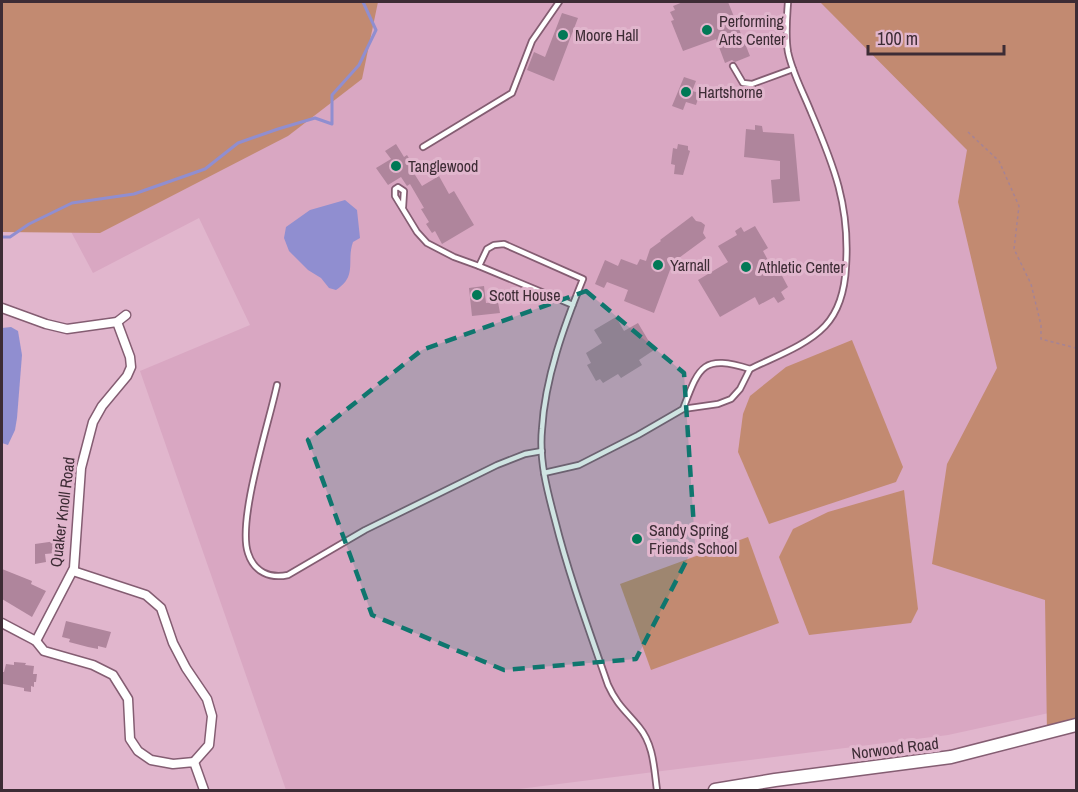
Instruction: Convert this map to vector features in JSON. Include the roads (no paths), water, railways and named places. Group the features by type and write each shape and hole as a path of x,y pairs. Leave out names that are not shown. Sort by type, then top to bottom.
{"main road":[{"name":"Norwood Road","path":"715,790 951,757 1077,725"}],"street":[{"path":"2,308 67,329 117,322 126,315"},
{"name":"Quaker Knoll Road","path":"36,641 73,571 81,468 93,422 102,406 127,376 131,367 130,357 117,322"},
{"path":"2,623 36,641 44,651 93,665 113,675 128,699 130,739 138,751 151,760 173,764 194,762 210,745 212,716 207,699 186,668 173,643 161,608 146,595 73,571"},
{"path":"194,762 204,790"}],"lane":[{"path":"423,147 512,93 532,41 559,2"},
{"path":"544,473 579,465 683,409 718,404 731,399 740,389 750,369 809,339 826,325 842,297 846,280 846,228 842,194 833,162 788,53 786,36 788,2"},
{"path":"733,66 743,83 752,84 793,69"},
{"path":"403,207 417,232 427,243 447,254 573,305"},
{"path":"479,266 487,249 494,245 504,244 583,279 554,364 546,400 542,429 544,473 566,561 608,685 615,700 640,728 647,740 652,753 657,790"},
{"path":"683,409 695,376 703,368 713,363 731,363 750,369"},
{"path":"277,386 248,509 246,539 248,554 255,567 277,578 288,575 365,530 496,465 525,454 542,451"}],"waterway":[{"path":"2,237 10,237 29,224 72,203 134,194 205,169 238,143 278,129 315,118 332,124 332,95 359,65 376,30 363,2"}],"place":[{"name":"Performing Arts Center","path":"707,30"},
{"name":"Moore Hall","path":"563,35"},
{"name":"Hartshorne","path":"686,92"},
{"name":"Tanglewood","path":"396,166"},
{"name":"Yarnall","path":"658,265"},
{"name":"Athletic Center","path":"746,267"},
{"name":"Scott House","path":"477,295"},
{"name":"Sandy Spring Friends School","path":"637,539"}]}
